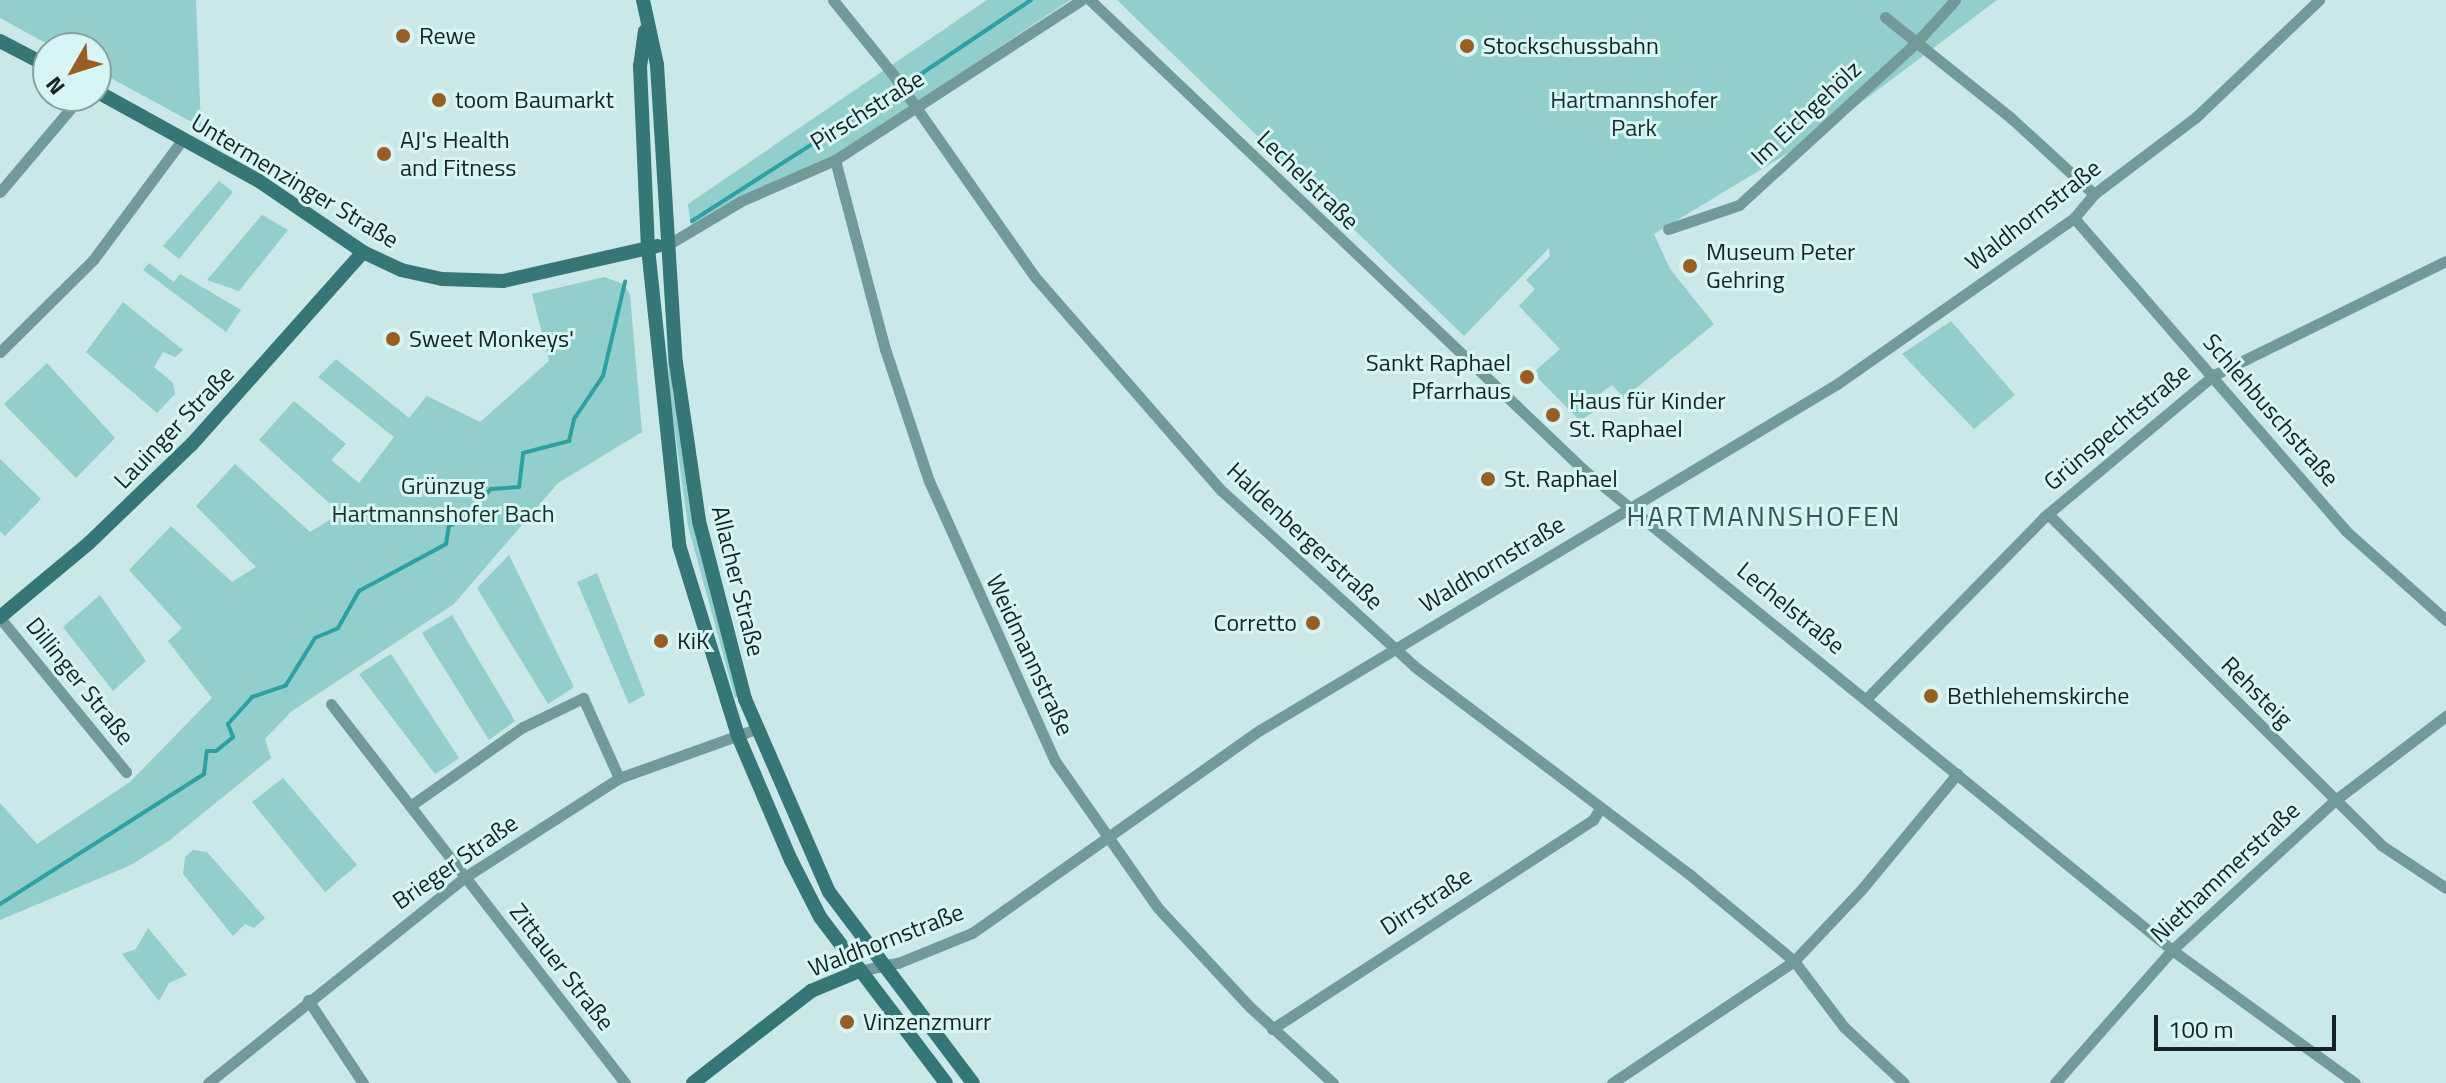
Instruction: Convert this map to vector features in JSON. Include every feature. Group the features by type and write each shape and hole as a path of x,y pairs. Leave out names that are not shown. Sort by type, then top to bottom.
{"main road":[{"name":"Allacher Straße","path":"643,0 645,27 640,66 648,248 674,526 738,736 815,907 859,971 946,1083"},
{"name":"Allacher Straße","path":"645,27 657,65 676,363 699,521 756,729 829,892 973,1083"},
{"path":"0,41 32,58"},
{"name":"Untermenzinger Straße","path":"112,100 272,189 363,252 425,276 485,282 669,244"},
{"name":"Lauinger Straße","path":"0,618 89,543 192,444 363,252"},
{"name":"Waldhornstraße","path":"693,1083 811,991 859,971"}],"street":[{"name":"Haldenbergerstraße","path":"833,0 915,106 1035,277 1160,425 1281,549 1393,648 1794,961 1844,1027 1904,1083"},
{"name":"Pirschstraße","path":"669,244 741,201 835,160 1081,0"},
{"name":"Lechelstraße","path":"1090,0 1536,429 1868,697 2172,950 2355,1083"},
{"name":"Im Eichgehölz","path":"1668,229 1739,205 1916,43 1955,0"},
{"name":"Waldhornstraße","path":"859,971 883,967 960,940 1260,730 1837,384 2074,218 2094,194 2196,117 2319,0"},
{"path":"1885,17 2011,118 2094,194"},
{"path":"0,192 68,112"},
{"path":"0,352 93,260 183,139"},
{"name":"Weidmannstraße","path":"835,160 881,335 929,481 1055,761 1106,838 1167,919 1272,1029 1333,1083"},
{"name":"Schlehbuschstraße","path":"2074,218 2214,375 2346,531 2446,620"},
{"name":"Grünspechtstraße","path":"1868,697 2048,514 2214,375 2446,261"},
{"name":"Rehsteig","path":"2048,514 2334,801 2381,845 2446,888"},
{"name":"Dillinger Straße","path":"0,618 126,772"},
{"path":"410,806 523,727 583,698 619,778"},
{"name":"Zittauer Straße","path":"331,704 625,1083"},
{"name":"Niethammerstraße","path":"2055,1083 2172,950 2334,801 2446,716"},
{"name":"Brieger Straße","path":"208,1083 465,877 619,778 756,729"},
{"path":"1612,1083 1794,961 1861,890 1957,774"},
{"name":"Dirrstraße","path":"1272,1029 1593,820 1600,808"},
{"path":"308,1000 363,1083"}],"green space":[{"path":"0,0 196,0 201,127 112,79 112,32 32,32 32,35 0,18"},
{"path":"987,0 1070,0 833,158 691,228 688,204"},
{"name":"Hartmannshofer Park","path":"1117,0 1997,0 1818,135 1654,234 1670,269 1714,324 1624,398 1612,385 1587,403 1593,412 1580,421 1533,373 1560,349 1519,306 1535,289 1526,280 1550,256 1549,248 1464,336"},
{"path":"219,181 233,192 179,259 163,246"},
{"path":"262,215 288,230 239,291 207,280"},
{"path":"149,263 174,282 180,274 241,310 226,332 143,270"},
{"path":"663,267 673,396 742,696 735,698 688,526 670,396"},
{"name":"Grünzug Hartmannshofer Bach","path":"604,277 624,284 630,295 642,432 558,483 454,604 292,711 265,739 271,758 170,840 131,865 0,920 0,803 37,844 130,782 212,698 168,641 182,628 129,570 171,526 232,582 256,567 196,506 235,464 310,532 331,519 337,510 259,440 294,401 346,444 331,460 359,483 394,437 318,377 336,359 409,418 427,396 480,422 549,361 532,294"},
{"path":"123,302 183,350 175,357 163,352 154,367 173,383 175,394 157,413 86,352"},
{"path":"1951,321 2015,395 1974,429 1902,354"},
{"path":"47,363 115,438 76,478 4,404"},
{"path":"0,459 41,499 5,536 0,531"},
{"path":"509,555 574,687 548,704 477,588"},
{"path":"597,573 645,695 629,704 577,582"},
{"path":"100,595 146,661 113,691 63,627"},
{"path":"452,615 515,721 489,740 422,633"},
{"path":"391,654 459,758 435,774 359,674"},
{"path":"283,778 357,865 325,892 252,802"},
{"path":"193,850 207,852 265,918 254,928 245,924 233,936 183,874 185,857"},
{"path":"148,928 187,975 169,983 159,1001 122,954 136,949"}],"waterway":[{"path":"912,80 1031,0"},
{"path":"692,221 892,93"},
{"path":"0,904 204,774 207,751 216,751 233,737 228,724 252,697 286,685 315,638 338,628 359,591 446,544 449,526 468,516 491,489 519,487 523,453 569,441 574,419 603,376 625,282"}],"place":[{"name":"Rewe","path":"403,36"},
{"name":"Stockschussbahn","path":"1467,46"},
{"name":"toom Baumarkt","path":"439,100"},
{"name":"AJ's Health and Fitness","path":"384,154"},
{"name":"Museum Peter Gehring","path":"1690,266"},
{"name":"Sweet Monkeys'","path":"393,339"},
{"name":"Sankt Raphael Pfarrhaus","path":"1527,377"},
{"name":"Haus für Kinder St. Raphael","path":"1553,415"},
{"name":"St. Raphael","path":"1488,479"},
{"name":"Corretto","path":"1313,623"},
{"name":"KiK","path":"661,641"},
{"name":"Bethlehemskirche","path":"1931,696"},
{"name":"Vinzenzmurr","path":"847,1022"}],"district":[{"name":"HARTMANNSHOFEN","path":"1764,516"}]}
